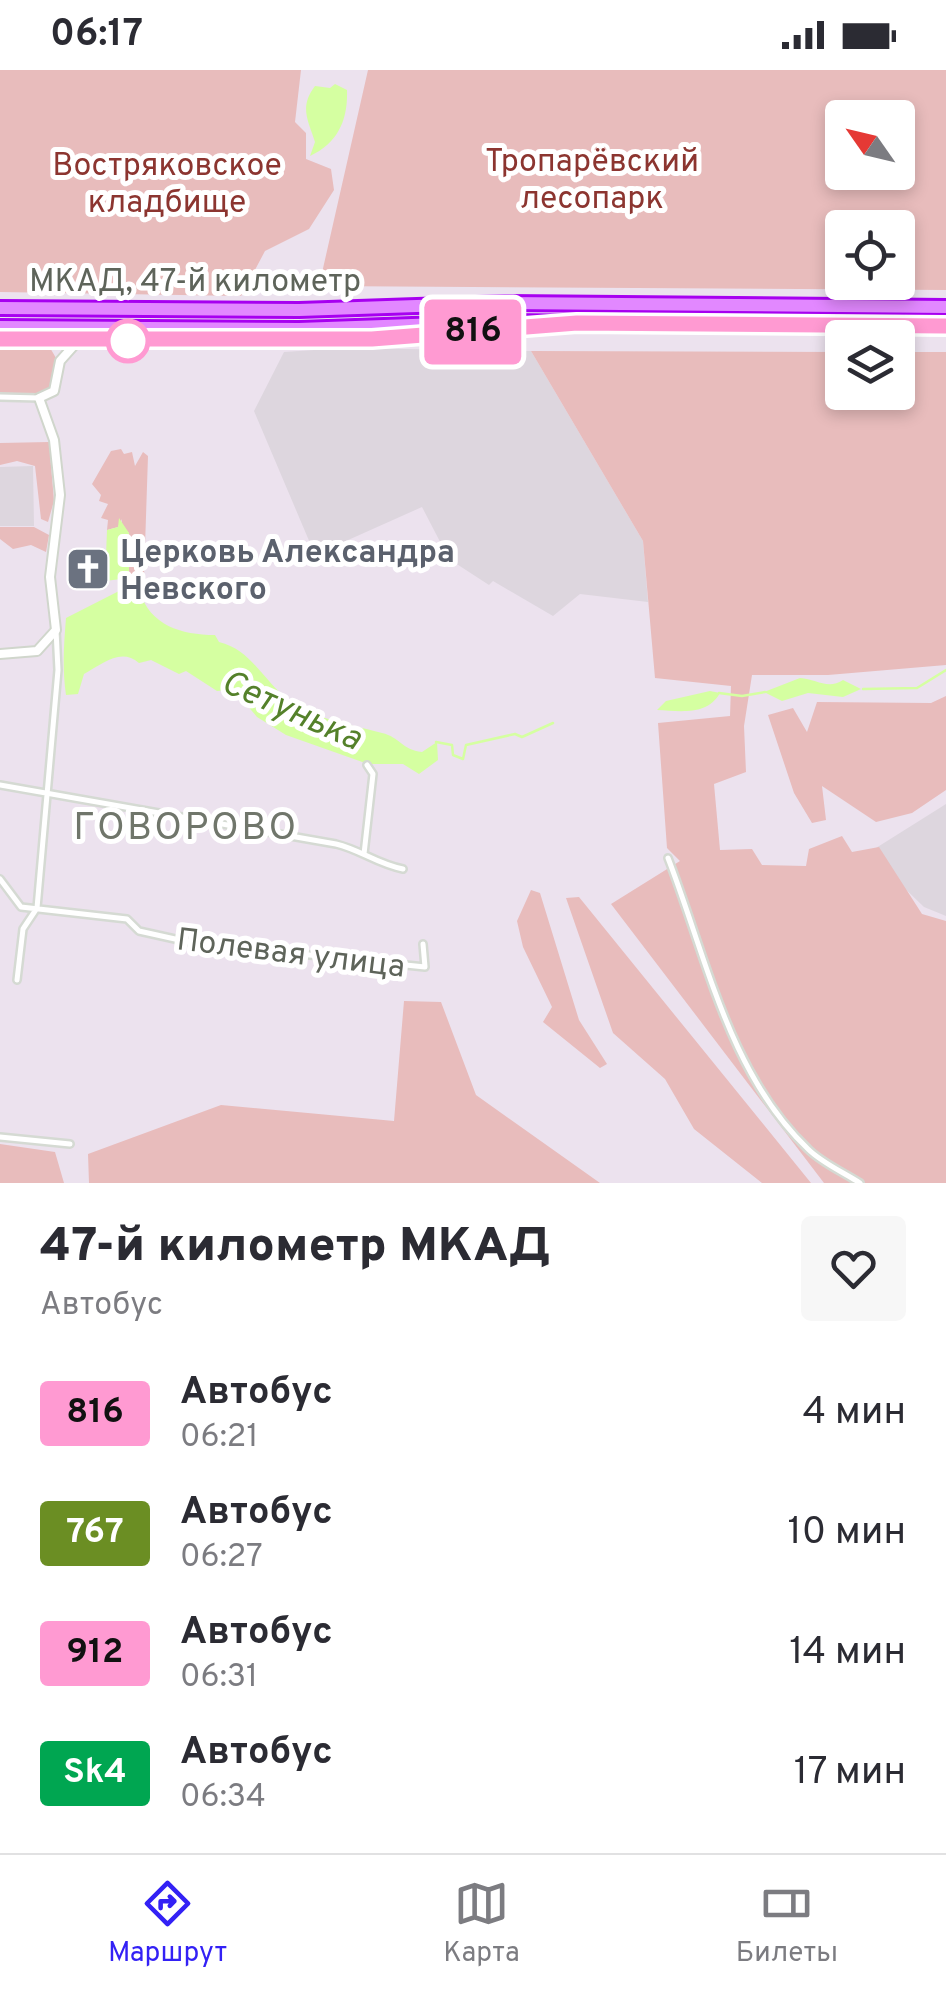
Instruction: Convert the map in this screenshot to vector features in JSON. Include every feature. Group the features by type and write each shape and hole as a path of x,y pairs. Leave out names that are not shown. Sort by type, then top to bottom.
{"highway":[{"name":"МКАД, 47-й километр","path":"5,307 299,310 480,303 946,306"},
{"name":"МКАД, 47-й километр","path":"0,327 300,329 577,323 946,326"}],"main road":[{"path":"0,340 372,339 577,323"}],"street":[{"path":"0,397 39,398 57,387 60,361 56,349 41,340"},
{"path":"60,361 72,345 82,340"},
{"path":"17,980 23,929 38,908 60,643 50,577 60,495 54,440 39,398"},
{"path":"0,654 37,651 56,630"},
{"path":"364,856 373,774 367,765"},
{"path":"0,785 336,844 404,869"},
{"path":"668,858 712,987 746,1060 808,1150 860,1183"},
{"name":"Полевая улица","path":"0,879 20,908 127,919 138,931 193,943 414,967 424,967 423,944"},
{"path":"0,1137 70,1144"}],"shaded area":[{"path":"344,348 531,351 643,541 648,602 580,594 553,616 493,581 489,585 449,559 422,507 337,545 310,543 254,411 284,352"},
{"path":"33,466 34,526 0,526 0,467"},
{"path":"946,804 946,916 924,907 868,853"}],"green space":[{"name":"Востряковское кладбище","path":"0,70 301,70 295,122 306,133 306,159 331,169 334,190 309,229 265,251 241,296 0,292"},
{"name":"Тропарёвский лесопарк","path":"368,70 946,70 946,290 915,290 915,210 825,210 825,289 319,286"},
{"path":"0,344 49,346 56,358 51,388 43,393 0,393"},
{"path":"531,351 825,352 825,410 915,410 915,352 946,352 946,665 828,675 752,675 744,726 746,772 714,784 720,850 752,849 762,865 806,866 809,849 842,836 852,852 879,847 922,914 946,921 946,1183 824,1183 611,904 680,861 667,848 658,723 730,716 731,686 655,678 643,541"},
{"path":"49,442 54,501 48,522 41,519 35,466 17,461 0,465 0,443"},
{"path":"121,449 124,454 132,452 135,466 143,452 148,456 144,577 129,578 129,533 121,527 122,519 118,527 107,530 108,520 101,518 108,504 99,501 101,495 92,484 111,451"},
{"path":"0,527 34,527 49,535 46,552 31,545 13,549 0,539"},
{"path":"946,696 946,790 912,813 876,822 822,786 826,820 812,823 794,793 768,715 793,708 807,732 817,702 931,703"},
{"path":"531,890 540,893 579,1020 607,1064 600,1068 543,1022 552,1007 523,947 517,921"},
{"path":"579,897 811,1183 762,1183 694,1129 665,1079 613,1033 566,898"},
{"path":"404,1001 441,1002 476,1095 600,1183 89,1183 88,1154 221,1105 394,1121"},
{"path":"0,1144 55,1152 64,1183 0,1183"}],"water":[{"path":"335,84 347,90 343,121 328,144 310,156 315,142 306,114 307,101 315,86 330,88"},
{"path":"119,518 129,533 129,578 105,581 107,530 118,527"},
{"path":"119,591 140,592 151,613 168,626 215,635 219,642 240,652 299,707 388,735 415,751 422,752 437,742 438,760 419,774 403,764 368,764 286,735 257,717 234,690 217,691 186,671 179,674 151,660 139,663 132,658 112,659 84,674 78,694 66,695 66,618"},
{"path":"800,678 827,684 843,680 861,689 843,697 808,693 782,701 764,692"},
{"path":"710,691 720,693 700,709 657,710 666,701"}],"waterway":[{"name":"Сетунька","path":"863,689 917,688 946,670"},
{"name":"Сетунька","path":"719,693 742,696 765,692"},
{"name":"Сетунька","path":"436,742 452,745 453,755 463,759 466,745 515,734 522,737 553,723"}],"bus line":[{"name":"816","path":"0,339 372,339 577,323 946,326"}],"place":[{"name":"Церковь Александра Невского","path":"88,569"}],"district":[{"name":"ГОВОРОВО","path":"186,826"}]}
